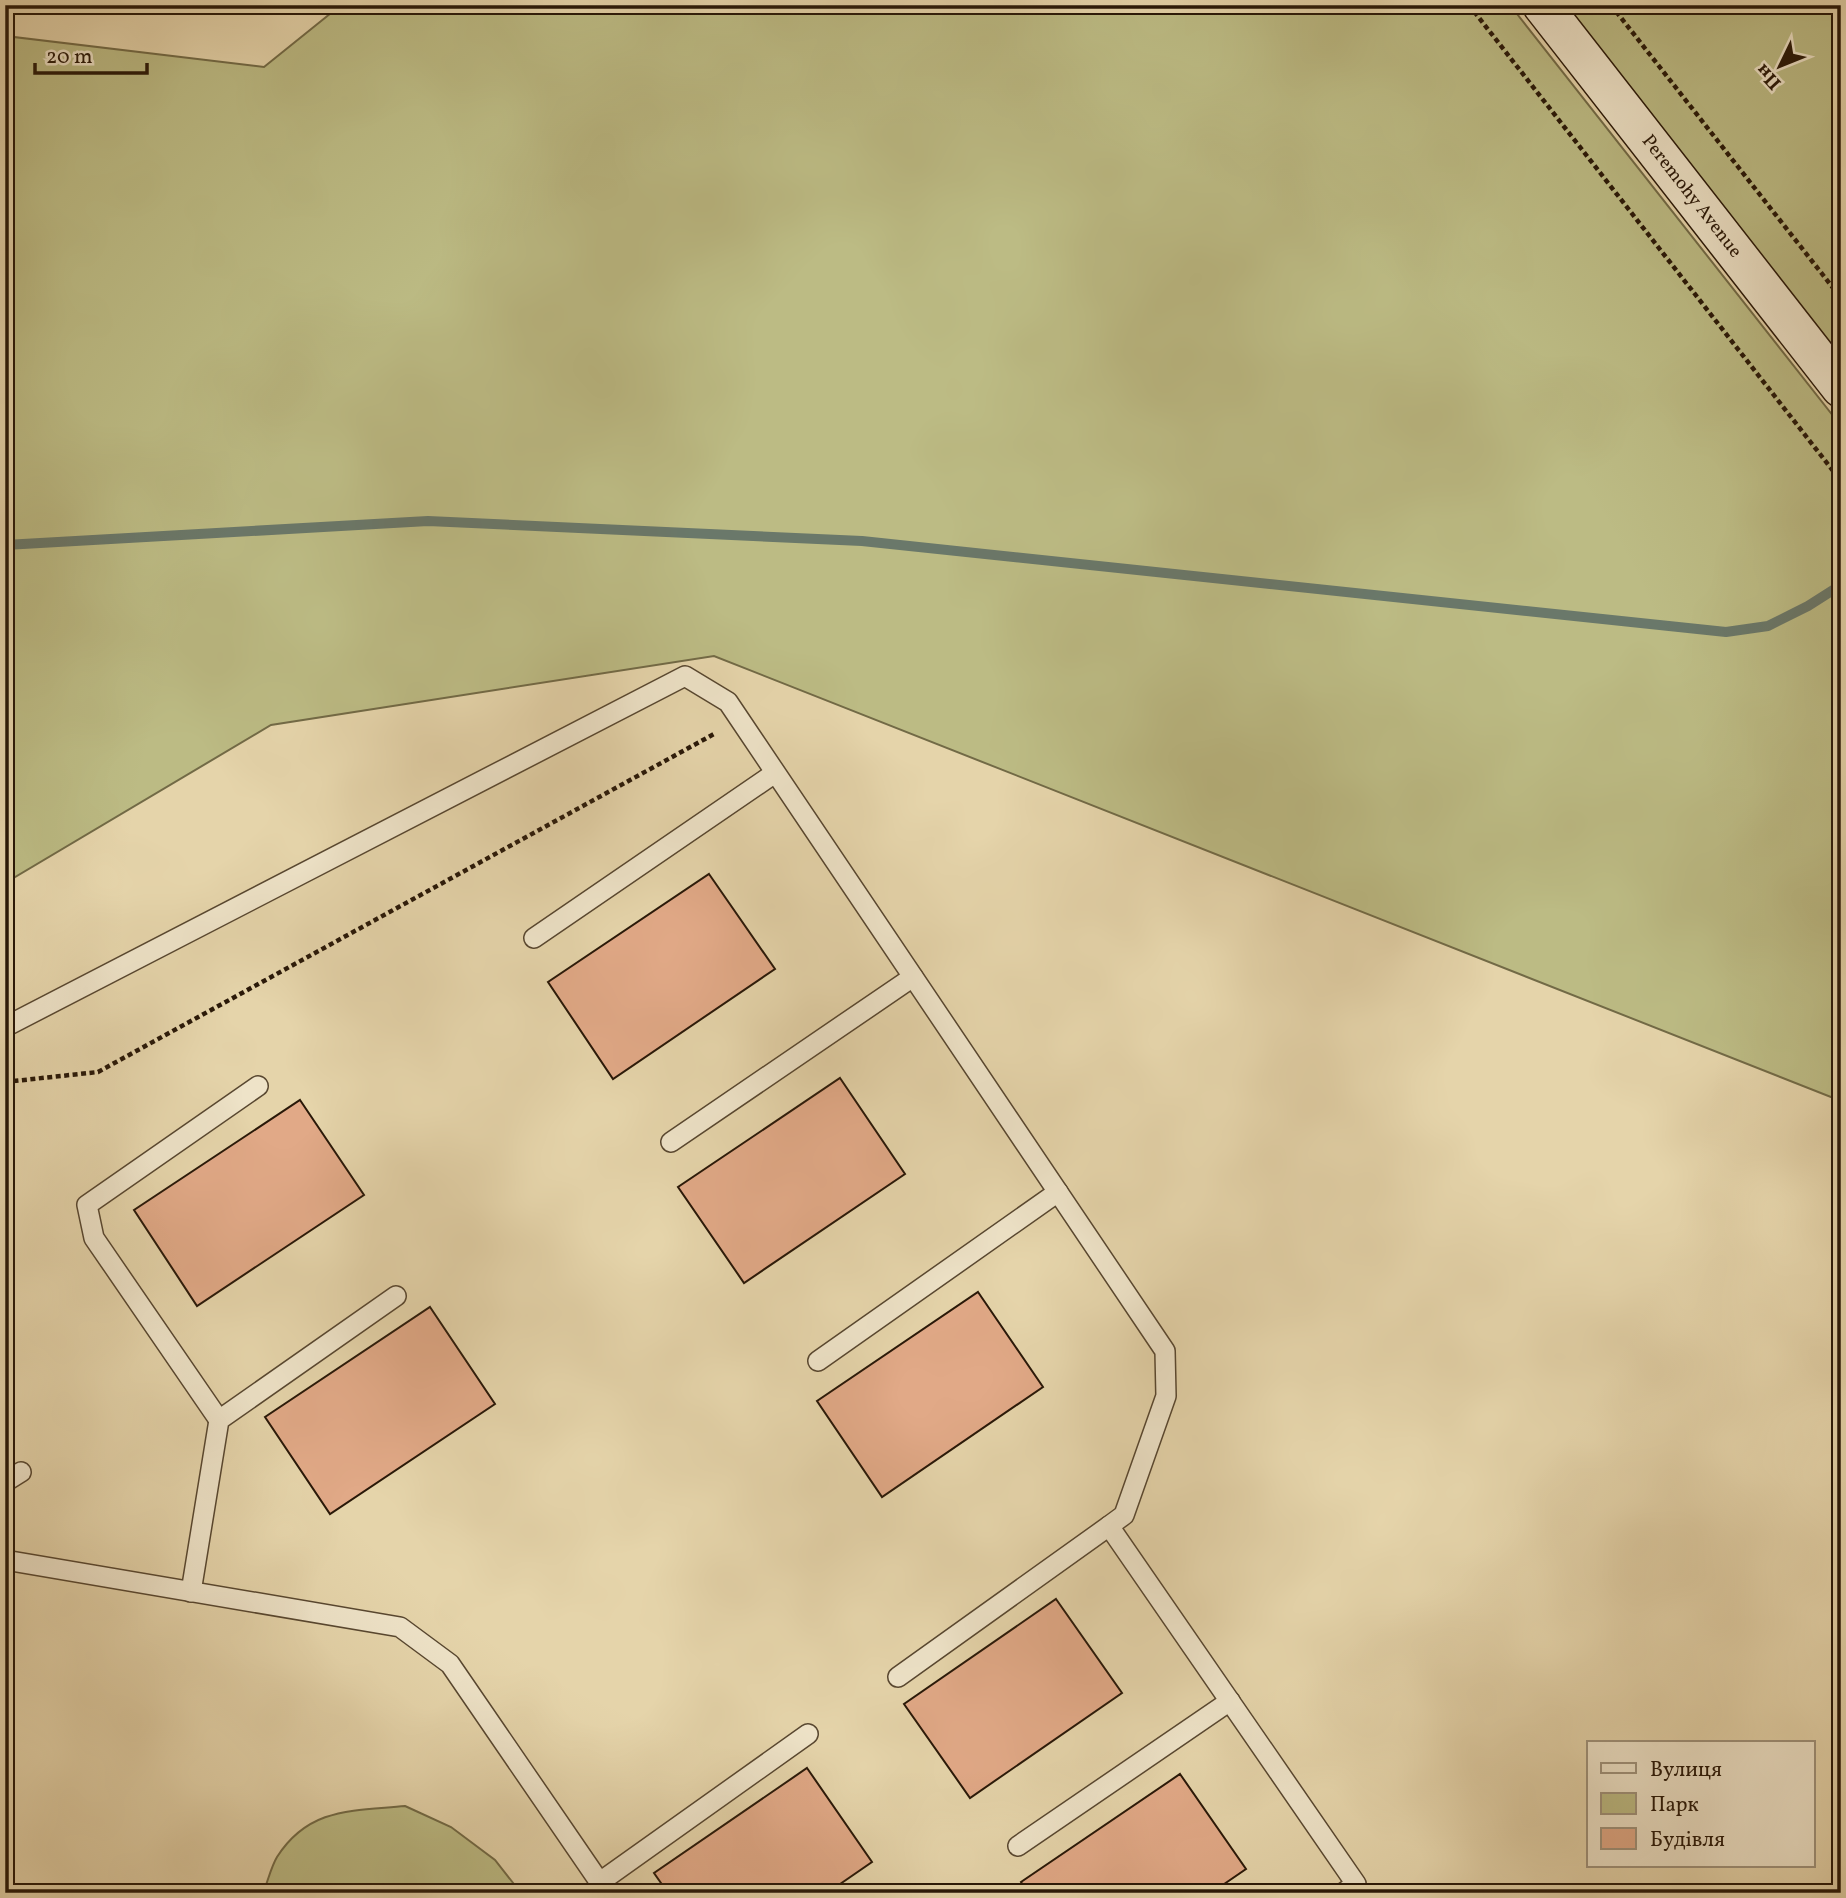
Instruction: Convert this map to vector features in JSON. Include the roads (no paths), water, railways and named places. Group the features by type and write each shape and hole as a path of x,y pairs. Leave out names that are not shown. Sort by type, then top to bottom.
{"main road":[{"name":"Peremohy Avenue","path":"1542,5 1841,388"}],"lane":[{"path":"5,1027 685,676 728,702 1165,1351 1166,1396 1124,1515 898,1677"},
{"path":"534,938 775,773"},
{"path":"671,1142 913,977"},
{"path":"191,1592 219,1420 94,1238 87,1205 258,1086"},
{"path":"818,1361 1058,1192"},
{"path":"219,1420 396,1296"},
{"path":"1109,1526 1356,1884 1343,1893"},
{"path":"5,1560 400,1627 450,1664 604,1888 808,1734"},
{"path":"1018,1846 1230,1701"}],"waterway":[{"path":"5,545 428,521 862,541 1726,632 1768,626 1808,606 1841,585"}]}
